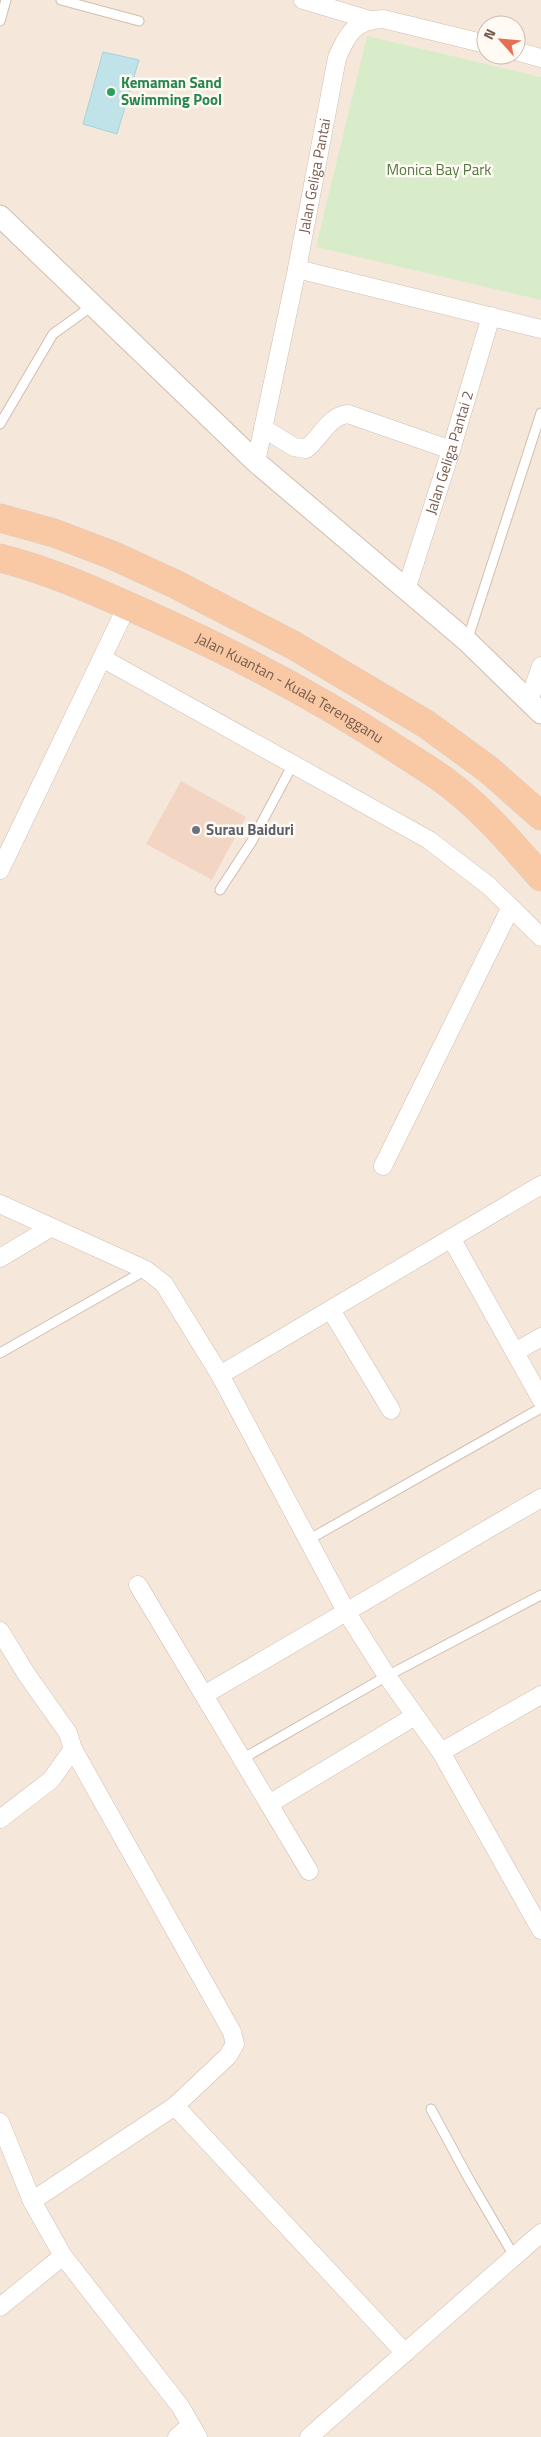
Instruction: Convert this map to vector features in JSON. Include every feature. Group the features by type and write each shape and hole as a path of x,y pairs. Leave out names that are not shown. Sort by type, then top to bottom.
{"highway":[{"path":"0,518 54,533 112,555 175,584 293,645 426,724 489,770 541,816"},
{"name":"Jalan Kuantan - Kuala Terengganu","path":"0,558 45,573 127,606 198,638 305,693 362,726 445,780 490,820 541,877"}],"street":[{"path":"303,0 370,20 383,20 476,42"},
{"name":"Jalan Geliga Pantai","path":"256,462 297,269 337,58 348,35 359,24 370,20"},
{"path":"526,54 541,58"},
{"path":"0,216 256,462 467,641 535,707"},
{"path":"297,269 541,329"},
{"name":"Jalan Geliga Pantai 2","path":"406,590 491,316"},
{"path":"263,428 294,447 306,449 332,420 340,415 348,414 451,450"},
{"path":"0,870 127,606"},
{"path":"102,658 429,840 489,886 541,937"},
{"path":"535,707 541,666"},
{"path":"383,1166 512,907"},
{"path":"220,1375 541,1185"},
{"path":"0,1204 146,1270 164,1284 220,1375 347,1613 414,1716 441,1752 541,1930"},
{"path":"0,1258 50,1228"},
{"path":"451,1238 541,1399"},
{"path":"331,1310 391,1410"},
{"path":"515,1352 541,1337"},
{"path":"204,1695 541,1498"},
{"path":"138,1585 309,1871"},
{"path":"0,1631 68,1733 72,1749 232,2032 235,2044 228,2056 175,2106 32,2201"},
{"path":"441,1752 541,1695"},
{"path":"269,1804 414,1716"},
{"path":"0,1819 52,1780 72,1749"},
{"path":"175,2106 405,2353"},
{"path":"0,2122 32,2201 63,2256 180,2406 195,2431 177,2437"},
{"path":"310,2437 541,2232"},
{"path":"0,2308 63,2256"}],"lane":[{"path":"0,21 6,0"},
{"path":"61,0 140,21"},
{"path":"0,424 53,334 92,306"},
{"path":"467,641 541,413"},
{"path":"220,890 252,841 293,764"},
{"path":"0,1353 146,1270"},
{"path":"308,1540 541,1408"},
{"path":"242,1759 387,1676 541,1595"},
{"path":"431,2109 514,2256"}],"shaded area":[{"path":"0,0 541,0 541,2437 0,2437"}],"green space":[{"name":"Monica Bay Park","path":"367,36 476,62 476,65 490,65 541,77 541,300 316,247"}],"water":[{"name":"Kemaman Sand Swimming Pool","path":"103,52 139,60 117,134 83,124"}],"building":[{"name":"Surau Baiduri","path":"181,781 246,817 212,880 146,844"}],"place":[{"name":"Kemaman Sand Swimming Pool","path":"111,92"},
{"name":"Surau Baiduri","path":"196,830"}]}
